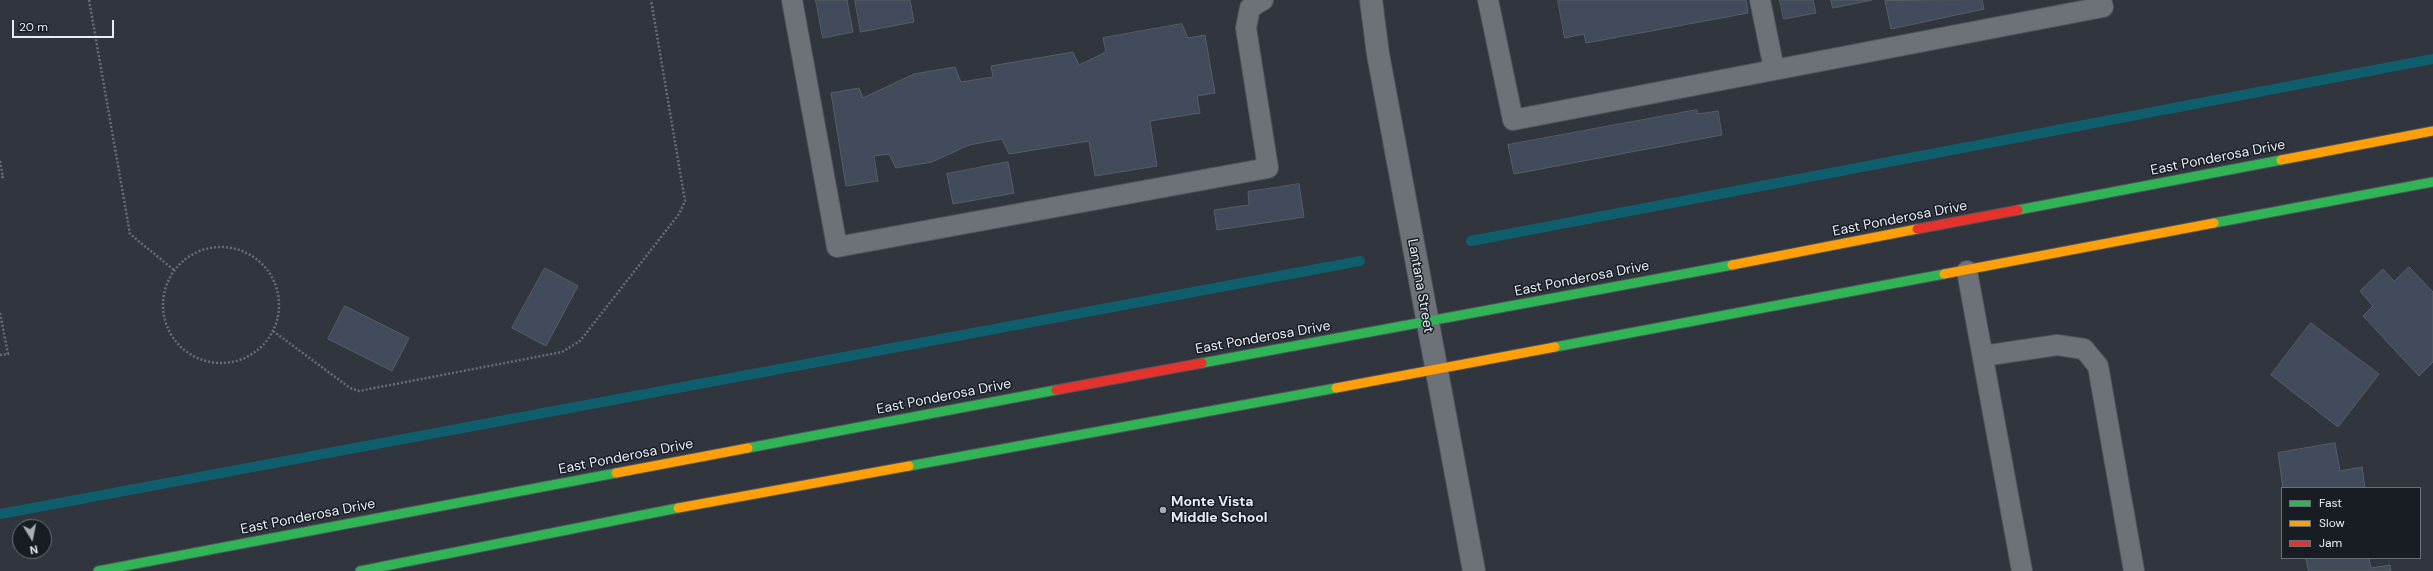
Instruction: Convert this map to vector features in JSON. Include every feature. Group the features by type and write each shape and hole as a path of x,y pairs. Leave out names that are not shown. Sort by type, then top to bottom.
{"main road":[{"name":"East Ponderosa Drive","path":"98,571 1006,399 1427,323 2433,132"},
{"path":"360,571 682,508 1436,370 2433,182"}],"street":[{"name":"Lantana Street","path":"1370,0 1378,54 1474,571"}],"lane":[{"path":"792,0 837,247 1268,168 1246,28 1250,8 1263,0"},
{"path":"1488,0 1513,120 1774,69 2103,8 2101,0"},
{"path":"1760,0 1774,69"},
{"path":"1967,271 2022,571"},
{"path":"1983,356 2057,345 2084,349 2098,366 2134,571"}],"path":[{"path":"89,0 130,234 174,270"},
{"path":"273,331 350,388 359,391 562,352 580,341 679,214 685,201 651,0"},
{"path":"0,161 3,177 0,177"},
{"path":"217,246 233,248 249,253 262,264 272,277 278,292 279,309 273,331 256,351 242,360 226,363 214,362 193,356 180,346 170,333 164,317 162,301 166,285 174,270 186,258 200,250 217,246"},
{"path":"0,314 8,354 0,355"}],"building":[{"path":"816,0 847,0 853,32 823,38"},
{"path":"855,0 910,0 914,22 861,32"},
{"path":"1558,0 1746,0 1748,13 1586,43 1584,34 1565,38"},
{"path":"1780,0 1813,0 1816,13 1784,19"},
{"path":"1831,0 1872,0 1833,8"},
{"path":"1982,0 1984,9 1891,29 1885,1"},
{"path":"1182,24 1188,38 1205,35 1215,93 1197,96 1200,113 1150,121 1157,166 1095,176 1089,141 1009,154 1002,139 969,145 932,162 896,168 889,154 874,156 878,181 846,186 831,93 859,88 863,98 914,74 955,67 961,82 993,77 991,66 1073,52 1079,65 1106,52 1103,38"},
{"path":"1697,110 1698,114 1718,111 1722,135 1514,174 1508,145"},
{"path":"1008,162 1014,193 953,204 947,174"},
{"path":"1299,184 1304,217 1217,230 1214,210 1249,205 1248,192"},
{"path":"2409,267 2433,292 2433,362 2419,376 2363,316 2373,306 2360,291 2383,269 2394,281"},
{"path":"545,268 578,286 546,346 512,328"},
{"path":"345,306 409,338 392,371 328,339"},
{"path":"2311,323 2379,374 2338,427 2271,375"},
{"path":"2335,443 2340,471 2362,467 2365,487 2283,487 2278,453"},
{"path":"2306,559 2369,559 2371,568 2390,565 2391,571 2309,571"}],"waterway":[{"path":"1471,241 2433,59"},
{"path":"0,514 1360,261"}],"traffic: fast":[{"path":"2018,210 2281,160"},
{"path":"2214,223 2433,182"},
{"path":"1202,363 1732,265"},
{"path":"1555,347 1944,274"},
{"path":"909,466 1336,388"},
{"path":"748,448 1056,390"},
{"path":"98,571 616,473"},
{"path":"360,571 678,508"}],"traffic: slow":[{"path":"2281,160 2433,131"},
{"path":"1944,274 2214,223"},
{"path":"1732,265 1917,229"},
{"path":"1336,388 1555,347"},
{"path":"616,473 748,448"},
{"path":"678,508 909,466"}],"traffic: jam":[{"path":"1917,229 2018,210"},
{"path":"1056,390 1202,363"}],"place":[{"name":"Monte Vista Middle School","path":"1163,510"}]}
